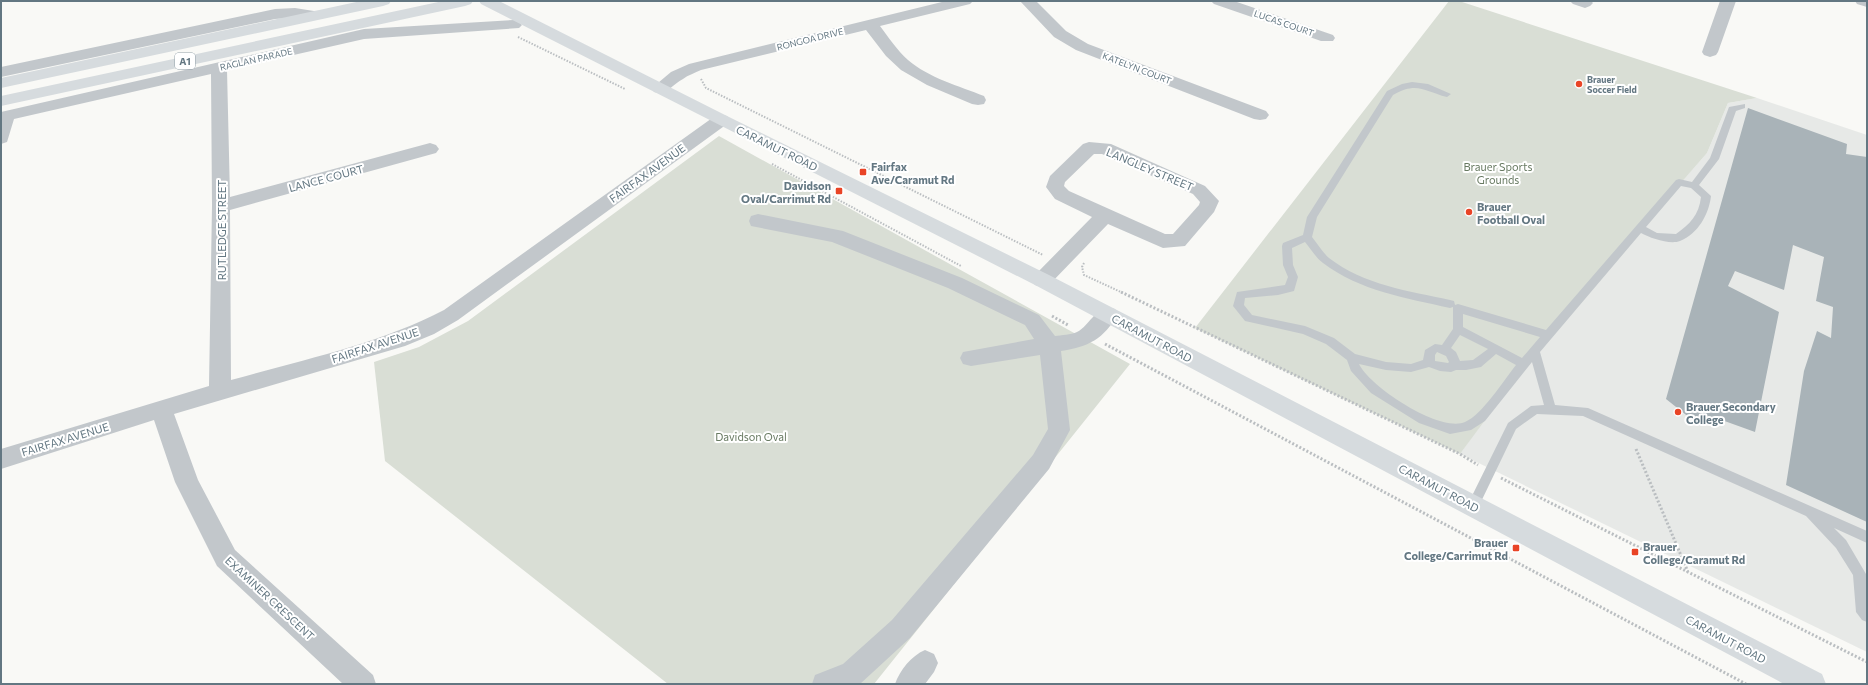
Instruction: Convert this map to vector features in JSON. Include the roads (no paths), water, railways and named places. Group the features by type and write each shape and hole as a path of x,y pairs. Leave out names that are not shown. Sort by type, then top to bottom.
{"main road":[{"name":"RAGLAN PARADE","path":"3,111 371,27 465,1"},
{"name":"CARAMUT ROAD","path":"487,1 1108,314 1812,684"},
{"path":"371,27 377,2"},
{"name":"A1","path":"1,83 377,2"},
{"path":"526,2 524,9 531,23"}],"street":[{"name":"RONGOA DRIVE","path":"660,88 677,75 696,67 965,1"},
{"name":"KATELYN COURT","path":"1028,1 1060,34 1082,47 1260,115"},
{"name":"LUCAS COURT","path":"1219,1 1327,38"},
{"path":"1710,52 1728,1"},
{"path":"1863,1 1867,2"},
{"path":"1,72 275,14 295,13 315,15"},
{"path":"870,24 894,55 908,67 925,77 978,100"},
{"name":"RAGLAN PARADE","path":"3,111 220,68 371,27 496,27 514,25"},
{"name":"RUTLEDGE STREET","path":"220,68 220,392"},
{"path":"1,138 3,111"},
{"name":"FAIRFAX AVENUE","path":"1,459 161,409 398,340 428,328 450,315 721,120"},
{"name":"LANGLEY STREET","path":"1089,148 1105,148 1199,190 1210,201 1207,208 1178,241 1164,241 1105,215 1062,195 1055,187 1056,180 1089,148"},
{"name":"LANCE COURT","path":"221,206 430,150"},
{"path":"1042,280 1105,215"},
{"path":"758,220 836,236 955,283 1032,320 1050,346 1059,430 1041,462 901,629 852,674 825,684"},
{"path":"971,358 1080,340 1088,335 1108,314"},
{"name":"EXAMINER CRESCENT","path":"161,409 187,482 226,558 363,684"},
{"path":"908,684 925,663"}],"lane":[{"path":"1307,237 1312,217 1390,93 1402,85 1420,84 1447,94"},
{"path":"1694,186 1714,159 1732,109 1742,106"},
{"path":"1352,358 1355,368 1375,390 1423,420 1450,429 1467,427 1481,418 1534,351 1639,228 1679,182 1694,186 1706,196 1705,209 1694,225 1678,238 1655,236 1639,228"},
{"path":"1307,237 1325,260 1356,280 1396,292 1454,306 1548,335"},
{"path":"1307,237 1288,246 1288,265 1293,277 1290,288 1277,292 1257,292 1241,295 1238,306 1249,318 1305,330 1330,342 1352,358 1386,366 1410,368 1429,363 1440,367 1451,368 1453,365 1472,366 1480,364 1495,348"},
{"path":"1444,349 1458,329 1454,306"},
{"path":"1458,329 1524,364"},
{"path":"1429,363 1429,353 1435,348 1444,349 1453,354 1455,362 1453,365"},
{"path":"1534,351 1551,410"},
{"path":"1473,506 1512,426 1535,409 1584,411 1867,537"},
{"path":"1807,511 1841,544 1859,574 1863,612 1867,616"}],"place":[{"name":"Brauer Soccer Field","path":"1579,84"},
{"name":"Fairfax Ave/Caramut Rd","path":"863,172"},
{"name":"Davidson Oval/Carrimut Rd","path":"839,191"},
{"name":"Brauer Football Oval","path":"1469,212"},
{"name":"Brauer Secondary College","path":"1678,412"},
{"name":"Brauer College/Carrimut Rd","path":"1516,548"},
{"name":"Brauer College/Caramut Rd","path":"1635,552"}],"park label":[{"name":"Brauer Sports Grounds","path":"1498,172"},
{"name":"Davidson Oval","path":"751,436"}]}
